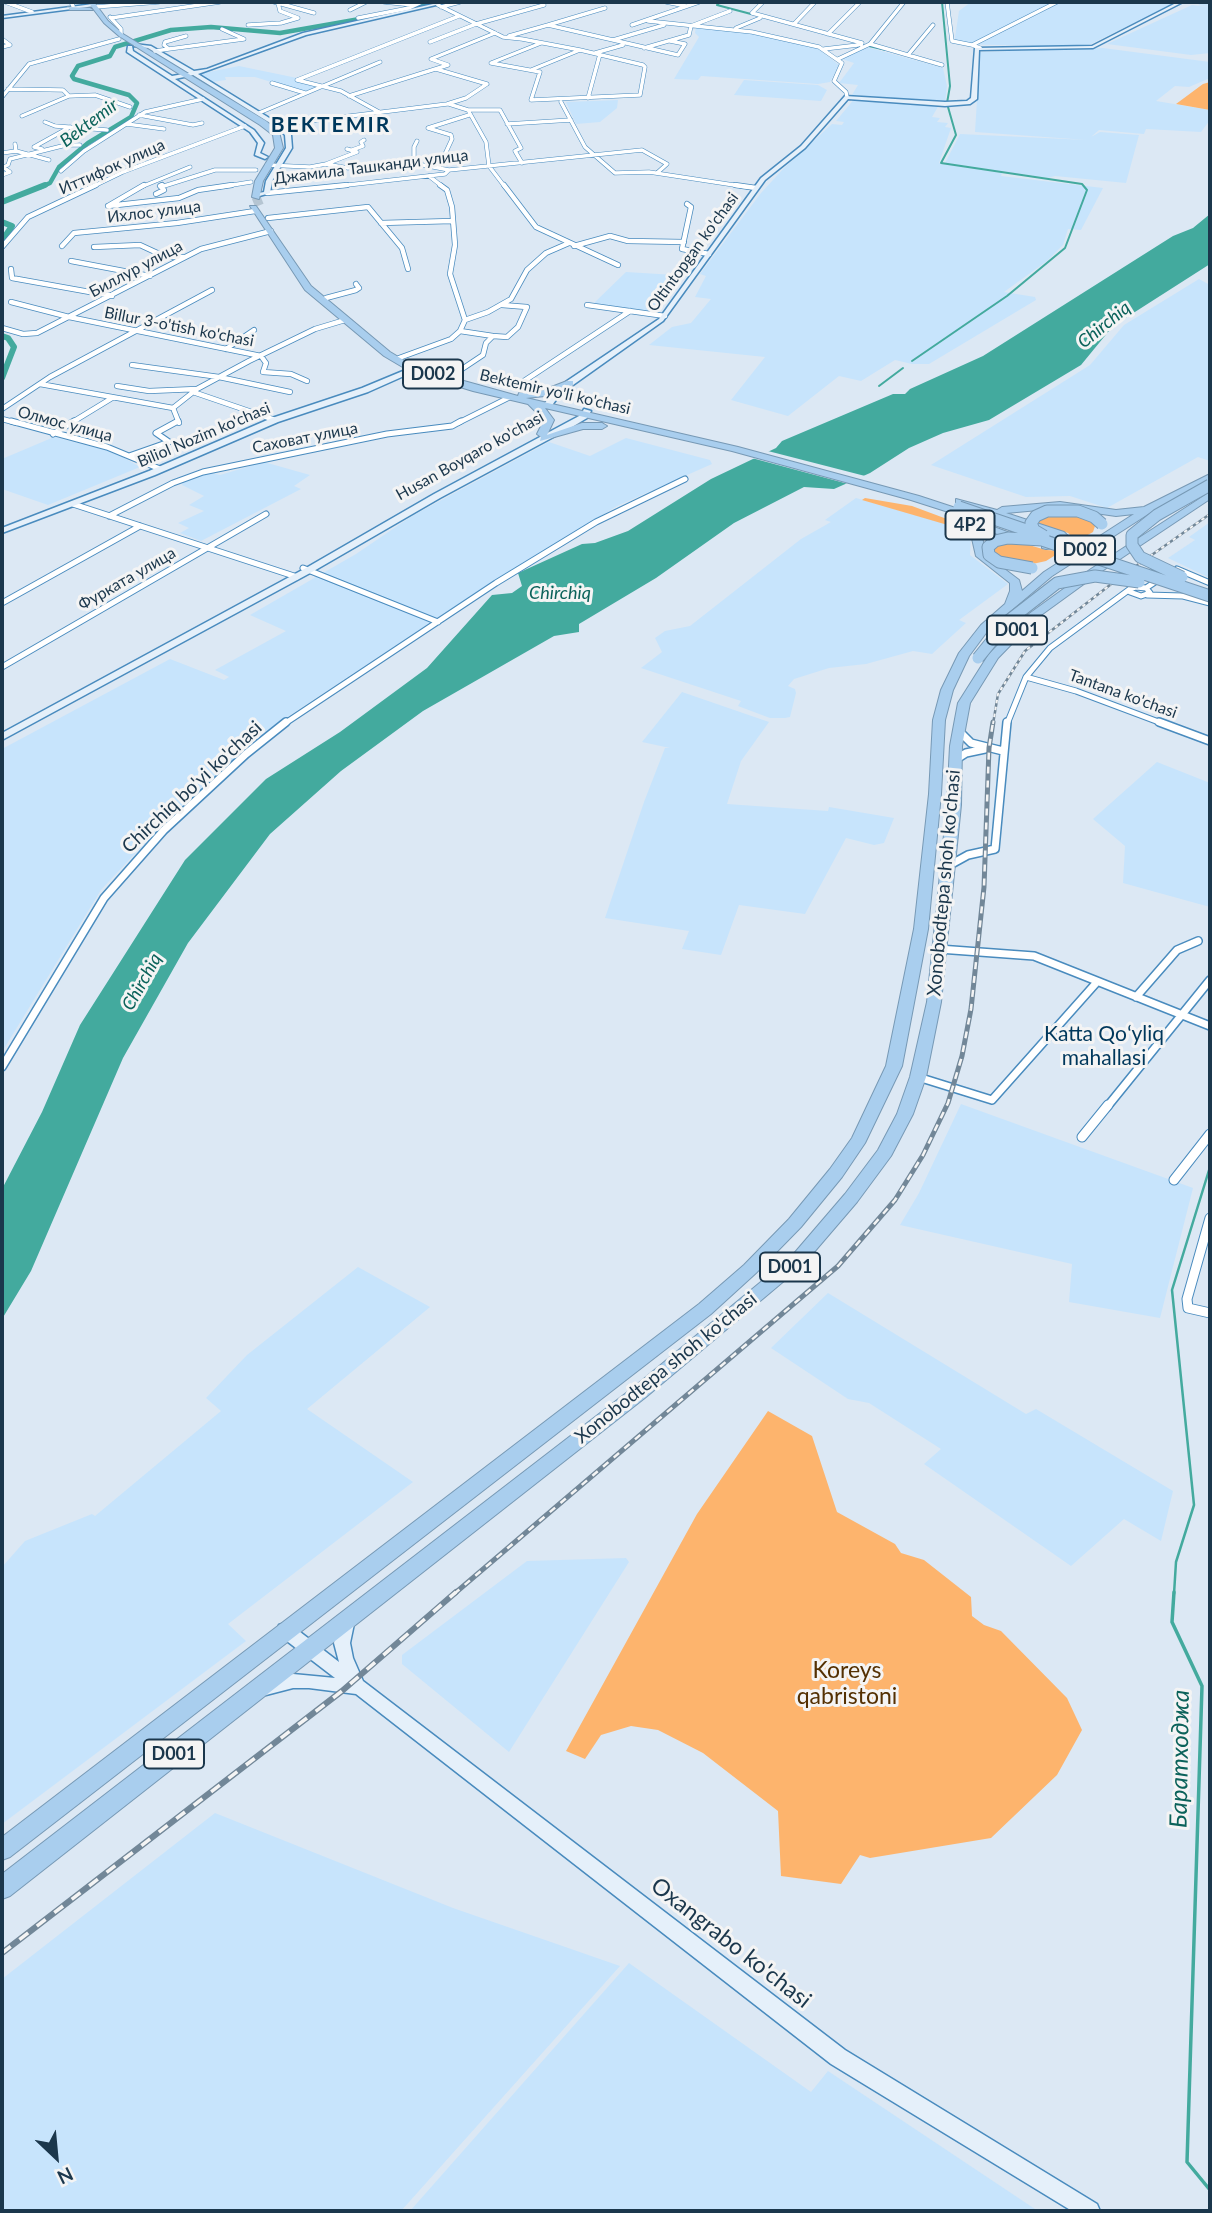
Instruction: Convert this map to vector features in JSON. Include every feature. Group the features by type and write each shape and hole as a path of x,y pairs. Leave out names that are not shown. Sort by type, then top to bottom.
{"highway":[{"path":"71,6 91,4 102,27 183,76 262,130 270,142 268,160 254,196"},
{"path":"183,76 214,89 276,134 279,146 256,170 251,182 254,196"},
{"path":"221,96 234,97"},
{"path":"268,160 286,154"},
{"name":"Bektemir yo'li ko'chasi","path":"256,208 268,218 305,276 326,298 399,358 416,369 514,397"},
{"name":"Bektemir yo'li ko'chasi","path":"256,208 308,288 387,355 416,369 464,386 736,448"},
{"path":"514,397 539,395 569,383"},
{"path":"569,383 566,393 568,399 583,414"},
{"path":"514,397 542,410 549,418 542,436"},
{"name":"Bektemir yo'li ko'chasi","path":"583,414 736,448 876,486"},
{"path":"542,436 591,425 671,435"},
{"name":"Xonobodtepa shoh ko'chasi","path":"2,1850 285,1630 696,1317 750,1269 803,1214 849,1156 873,1114 894,1066 921,929 941,712 951,680 963,655 985,627 1009,605 1069,561 1155,505 1210,477"},
{"path":"1209,593 1149,562 1136,552 1131,541 1132,533 1140,527 1210,485"},
{"name":"4P2","path":"876,486 936,495 973,506 1014,510 1070,506 1124,513 1155,505"},
{"name":"4P2","path":"876,486 957,512 976,533 981,556 1014,581 1016,591 1009,605"},
{"name":"Xonobodtepa shoh ko'chasi","path":"2,1888 650,1383 797,1261 867,1178 899,1126 919,1073 933,1002 958,730 964,703 992,656 1013,634 1095,570 1210,495"},
{"path":"957,512 1045,546 1059,546 1066,542 1066,538 1060,534 973,506"},
{"path":"1044,538 1034,530 1031,523 1036,516 1046,511 1078,511 1092,515 1102,524 1104,533 1097,541 1097,546 1104,551 1125,551"},
{"name":"D002","path":"957,512 1209,593"},
{"path":"1044,538 1004,538 993,542 987,549 990,557 999,562 1032,568 1069,561 1089,561 1096,566 1095,570"},
{"path":"964,703 968,678 978,658 1017,612 1047,589 1067,579 1111,576 1209,593"},
{"path":"894,1066 919,1073"},
{"path":"750,1269 773,1281"}],"street":[{"path":"5,2 32,12"},
{"path":"91,4 159,2"},
{"path":"111,18 220,2"},
{"path":"276,2 314,13"},
{"path":"248,25 299,18 280,11 276,2"},
{"path":"350,10 366,2"},
{"path":"384,2 413,8"},
{"path":"183,76 303,35 413,8 422,2"},
{"path":"440,6 447,2"},
{"path":"358,18 460,2"},
{"path":"666,2 686,6"},
{"path":"632,26 699,2"},
{"path":"763,2 752,13 862,45"},
{"path":"794,24 815,2"},
{"path":"828,34 860,2"},
{"path":"871,44 904,2"},
{"path":"947,2 951,41 980,48 1093,47 1181,2"},
{"path":"972,45 1057,2"},
{"path":"91,4 111,18 121,29 127,42"},
{"path":"429,43 476,24 544,5"},
{"path":"2,16 71,6"},
{"path":"2,16 71,6"},
{"path":"440,6 506,37 580,50 644,66 640,95 531,100 543,65"},
{"path":"506,37 605,8"},
{"path":"691,26 730,10"},
{"path":"379,112 341,91 297,80 459,16"},
{"path":"733,29 760,18"},
{"path":"648,21 733,29 824,49 871,44 942,65"},
{"path":"611,41 671,23"},
{"path":"548,25 678,55 685,44 670,41"},
{"path":"908,55 933,25"},
{"path":"644,48 690,34 691,26"},
{"path":"155,51 244,39 222,29"},
{"path":"349,96 449,64 431,59 495,33"},
{"path":"169,49 164,45 165,42 186,36"},
{"path":"2,39 10,45 2,47"},
{"path":"2,97 29,64 127,42 155,51 183,76 203,99 260,139 261,145 257,154 278,166 326,164 348,169 414,163 449,170"},
{"path":"540,72 491,63 541,43"},
{"path":"597,54 626,44"},
{"path":"838,59 862,45"},
{"path":"824,49 842,65 834,81 846,92 847,97 945,104 968,103 974,99 976,50 980,48"},
{"path":"529,70 580,50"},
{"path":"587,99 597,54"},
{"path":"259,113 380,62"},
{"path":"277,125 447,104 466,97 486,83 436,69"},
{"path":"272,83 304,93"},
{"path":"8,89 58,90 66,91 69,96"},
{"path":"214,89 234,97 259,113 277,125 290,139 286,154 269,181 267,194"},
{"path":"22,116 69,96 96,96 130,107"},
{"name":"Oltintopgan ko'chasi","path":"548,405 569,383 630,344 664,316 763,179 803,147 847,97"},
{"path":"61,171 84,151 139,115 203,99"},
{"path":"561,102 585,148 615,173 657,173 756,188"},
{"path":"447,104 469,112 486,142 489,166"},
{"path":"172,106 173,113"},
{"path":"439,167 452,139 451,135 428,128 469,112 499,110 521,148 515,151 522,163"},
{"path":"139,115 193,125 202,123"},
{"path":"347,117 364,130"},
{"path":"507,124 571,120"},
{"path":"45,122 55,126 107,130"},
{"path":"127,124 164,129"},
{"path":"45,150 34,147 73,126"},
{"name":"Иттифок улица","path":"2,247 18,231 20,222 28,217 123,172 245,126"},
{"path":"326,164 357,152 350,149 363,146 364,140"},
{"path":"414,163 414,147 417,142"},
{"path":"15,144 16,151"},
{"path":"2,175 11,171 3,167 8,165 8,160 66,145 80,145"},
{"name":"Джамила Ташканди улица","path":"254,196 445,174 449,170 644,150 667,164 657,173"},
{"path":"2,153 16,151 49,160"},
{"name":"Джамила Ташканди улица","path":"489,166 536,228 618,265"},
{"path":"190,167 152,180 108,206 179,198 198,190 251,182"},
{"path":"156,194 164,190 160,186 162,185 217,170 256,170"},
{"path":"399,358 452,339 465,320 450,274 455,245 452,207 447,190 429,176"},
{"path":"687,204 691,207 682,247 684,251 709,254"},
{"path":"268,218 362,206 370,208 402,248 407,258 408,270"},
{"name":"Ихлос улица","path":"62,246 74,233 177,223 256,208"},
{"path":"381,223 452,221"},
{"name":"Биллур улица","path":"2,328 16,333 37,333 218,242 271,231"},
{"path":"465,320 502,305 515,294 527,270 546,253 610,236 628,241 684,242"},
{"path":"94,247 140,245 166,257 184,257"},
{"path":"71,261 150,276"},
{"path":"11,269 12,278 112,296"},
{"path":"326,298 356,290 359,288 356,284"},
{"name":"Олмос улица","path":"2,409 40,384 212,290"},
{"name":"Billur 3-o'tish ko'chasi","path":"11,302 69,317 261,356"},
{"path":"460,331 507,337 518,327 527,307 502,305"},
{"path":"587,305 664,316"},
{"path":"521,383 630,311"},
{"path":"40,384 173,408 219,377 315,329 345,320"},
{"path":"226,349 254,330"},
{"path":"447,379 483,355 486,343 493,336"},
{"path":"261,356 266,363 263,372 291,374 307,381"},
{"path":"132,365 219,377 290,392"},
{"name":"Biliol Nozim ko'chasi","path":"2,531 275,420 365,390 416,369"},
{"path":"117,386 149,391 195,391 275,420"},
{"name":"Саховат улица","path":"109,516 173,483 203,472 387,434 452,426 514,397"},
{"path":"53,434 112,398"},
{"path":"129,456 169,442 156,433 180,423 174,416 176,411 173,408"},
{"name":"Husan Boyqaro ko'chasi","path":"2,734 306,569 583,414"},
{"name":"Олмос улица","path":"2,419 107,447 160,469"},
{"name":"Chirchiq bo'yi ko'chasi","path":"2,1067 104,898 164,830 218,779 298,713 438,622 587,527 685,479"},
{"path":"73,504 294,575"},
{"name":"Фурката улица","path":"2,667 266,514"},
{"path":"2,603 140,526"},
{"path":"1110,605 1145,593 1175,568 1209,593"},
{"path":"306,569 438,622"},
{"path":"947,867 968,855 995,849 1008,717 1026,677 1056,643 1130,589 1132,594 1209,593"},
{"name":"Tantana ko'chasi","path":"1026,677 1076,691 1210,741"},
{"path":"958,730 971,743 1003,751"},
{"path":"955,760 971,751 991,749"},
{"path":"1136,997 1177,950 1198,941"},
{"path":"939,949 1034,956 1210,1026"},
{"path":"1083,1137 1210,980"},
{"path":"919,1073 992,1100 1097,982"},
{"path":"1174,1180 1210,1134"},
{"path":"1210,1218 1187,1299 1188,1308 1210,1312"},
{"path":"347,1619 342,1643 358,1689"},
{"name":"Oxangrabo ko'chasi","path":"285,1630 838,2057 1090,2211"},
{"name":"Oxangrabo ko'chasi","path":"256,1690 301,1681 358,1689"}],"shaded area":[{"path":"971,2 1176,2 1085,47 954,44 959,11"},
{"path":"1210,2 1210,53 1191,55 1107,44 1192,5 1209,7 1198,5"},
{"path":"696,27 736,30 816,47 839,65 830,82 818,84 701,76 698,80 674,79 699,37 695,33"},
{"path":"867,47 943,68 947,86 945,103 852,95 858,85 839,83 854,63 842,59"},
{"path":"1103,48 1210,62 1210,78 1189,87 1175,86 1156,101 1210,110 1210,120 1201,132 1146,129 1144,134 1099,130 1091,137 1100,132 1139,135 1126,183 1055,176 1048,178 945,163 960,134 1087,140 975,132 980,52"},
{"path":"239,66 297,78 295,81 318,86 303,92 255,77 225,77 226,80 212,82 199,74"},
{"path":"744,80 818,85 827,90 821,101 734,95"},
{"path":"855,98 939,105 932,117 940,118 937,122 948,123 945,127 951,128 939,163 1002,173 1001,176 1103,188 1081,230 1068,229 1063,245 1047,261 1004,292 1035,297 1036,300 929,364 895,360 861,381 839,376 788,416 731,400 765,357 649,345 672,327 691,323 711,299 695,297 706,276 700,274 761,193 784,168 832,124 842,125 844,122 836,121"},
{"path":"618,100 617,108 600,122 576,124 566,102"},
{"path":"626,272 675,275 650,312 594,303"},
{"path":"1199,279 1210,285 1210,461 1198,457 1107,508 1070,496 1026,497 931,465 1090,365 1124,325"},
{"path":"54,437 114,452 140,467 48,505 2,489 2,459"},
{"path":"626,438 710,460 712,464 617,506 446,612 263,733 169,817 101,890 2,1052 2,749 170,659 224,680 229,677 215,670 286,631 250,615 356,554 412,516 549,442 590,456"},
{"path":"264,462 310,475 294,486 301,489 201,541 180,533 189,528 178,523 204,511 189,505 204,496 182,485 183,481 208,472 220,475"},
{"path":"856,498 967,530 971,536 970,555 1008,584 959,620 966,623 932,654 913,651 866,664 829,668 794,679 788,686 795,689 796,693 790,717 770,718 738,706 741,701 641,668 662,652 655,638 665,631 690,626 801,539 831,522 825,520"},
{"path":"1210,522 1210,578 1168,558 1195,540 1189,537"},
{"path":"682,692 769,722 741,761 727,804 828,811 829,807 894,818 884,843 874,845 846,838 805,914 739,905 721,955 682,949 689,931 605,918 644,802 665,748 670,748 642,742"},
{"path":"1157,762 1210,783 1210,907 1123,883 1125,846 1093,819"},
{"path":"961,1104 1193,1188 1160,1318 1069,1302 1072,1264 900,1225 919,1193"},
{"path":"358,1267 430,1307 307,1409 413,1482 228,1624 246,1641 2,1824 2,1567 25,1541 92,1514 95,1516 221,1411 206,1398 247,1355"},
{"path":"828,1293 1026,1414 1036,1409 1173,1491 1161,1541 1124,1519 1071,1566 924,1464 941,1449 869,1403 848,1399 771,1348"},
{"path":"626,1558 629,1562 509,1752 402,1664 402,1655 527,1561"},
{"path":"215,1813 453,1908 620,1966 401,2211 2,2211 2,1979"},
{"path":"629,1963 811,2092 828,2071 1038,2211 410,2211"}],"green space":[{"path":"1210,82 1210,110 1176,104 1203,84"},
{"path":"865,498 912,506 963,525 958,528 862,500"},
{"path":"1041,516 1087,517 1095,526 1093,532 1077,541 1068,533 1037,523"},
{"path":"1012,540 1046,550 1062,551 1046,561 1028,565 1016,564 994,554 994,547"},
{"name":"Koreys qabristoni","path":"768,1411 812,1436 837,1512 895,1544 901,1553 924,1560 971,1597 972,1616 984,1625 1001,1631 1067,1698 1082,1730 1057,1775 991,1838 870,1858 860,1855 841,1884 781,1876 778,1811 703,1753 658,1730 631,1726 601,1735 585,1759 566,1751 697,1514"}],"water":[{"name":"Chirchiq","path":"1210,214 1210,264 1113,326 1081,365 989,420 943,433 909,448 870,473 834,489 804,487 734,523 656,578 579,624 579,632 554,636 423,711 341,771 270,834 188,943 123,1058 31,1271 2,1319 2,1189 42,1112 80,1025 185,860 266,779 340,732 427,668 492,595 512,593 522,586 518,573 582,544 595,543 628,531 711,479 776,448 782,441 893,394 905,394 910,389 983,356 1173,236 1193,228"}],"pier":[{"path":"764,450 869,477 852,485 748,457"}],"waterway":[{"name":"Bektemir","path":"404,10 428,2"},
{"path":"720,2 717,5 751,14"},
{"path":"942,2 950,86 947,103"},
{"name":"Bektemir","path":"41,187 50,183 59,167 88,143 131,117 137,103 129,95 74,79 72,76 78,66 110,56 115,47 171,30 211,27 280,33 371,17"},
{"path":"869,46 886,50"},
{"path":"912,361 1007,296 1065,248 1087,190 1082,184 941,163 956,135 948,107"},
{"name":"Bektemir","path":"2,202 45,185"},
{"name":"Bektemir","path":"2,222 12,226 2,241"},
{"name":"Bektemir","path":"2,336 8,338 14,347 2,378"},
{"path":"879,386 903,368"},
{"name":"Баратходжа","path":"1174,1594 1176,1562 1194,1505 1172,1290 1210,1167"},
{"name":"Баратходжа","path":"1174,1592 1172,1622 1202,1686 1187,2162 1210,2190"}],"tunnel":[{"path":"256,197 260,207"}],"railway":[{"path":"993,724 998,694 1025,651 1119,578 1210,514"},
{"path":"454,1594 838,1266 895,1200 923,1155 948,1103 962,1056 971,1009 984,887 989,748 993,722"},
{"path":"2,1953 342,1691 456,1592"}],"district":[{"name":"BEKTEMIR","path":"331,125"},
{"name":"Katta Qoʻyliq mahallasi","path":"1104,1046"}]}
